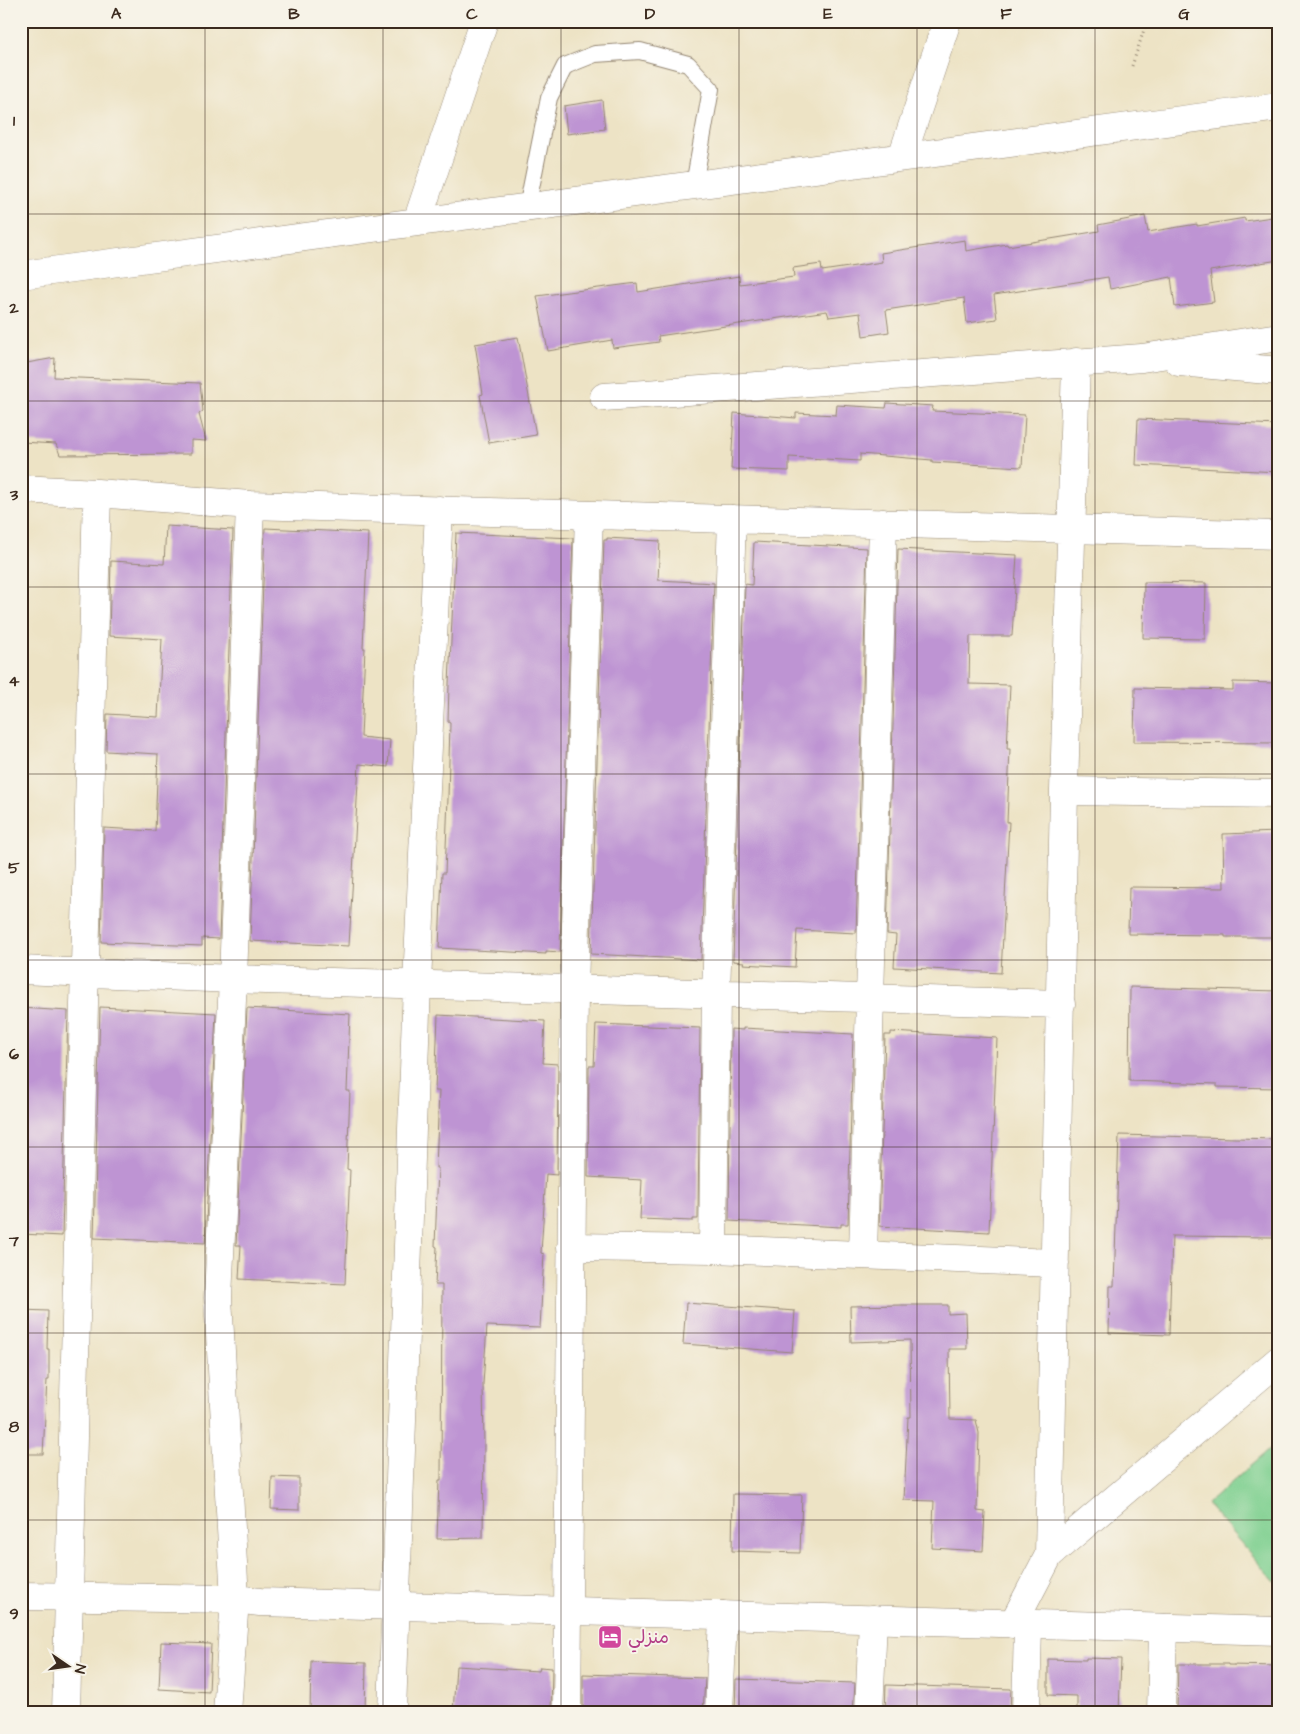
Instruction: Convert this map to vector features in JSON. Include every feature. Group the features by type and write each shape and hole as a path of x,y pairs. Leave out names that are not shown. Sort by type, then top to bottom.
{"street":[{"path":"417,222 484,21"},
{"path":"902,157 947,21"},
{"path":"21,276 1279,107"},
{"path":"604,397 1142,358 1279,337"},
{"path":"1142,358 1279,371"},
{"path":"1026,1713 1020,1624 1050,1555 1064,791 1076,362"},
{"path":"21,489 250,505 1279,535"},
{"path":"66,1713 97,493"},
{"path":"227,1713 235,1599 218,1298 233,979 250,505"},
{"path":"392,1713 417,983 439,510"},
{"path":"567,1713 574,988 589,515"},
{"path":"713,1249 716,993 732,519"},
{"path":"863,1254 883,524"},
{"path":"1064,791 1279,794"},
{"path":"21,970 86,971 233,979 417,983 1061,1004"},
{"path":"571,1247 713,1249 1055,1263"},
{"path":"1050,1555 1279,1360"},
{"path":"21,1596 235,1599 260,1602 1279,1631"},
{"path":"719,1713 723,1615"},
{"path":"870,1713 873,1620"},
{"path":"1161,1713 1163,1628"}],"lane":[{"path":"527,208 549,98 565,66 595,54 640,51 688,64 711,89 694,185"}],"path":[{"path":"1132,66 1147,21"}],"green space":[{"path":"1279,1441 1279,1578 1275,1582 1207,1504"}],"building":[{"path":"602,100 605,129 567,134 564,106"},
{"path":"1145,216 1148,232 1245,218 1245,221 1279,216 1279,260 1210,271 1214,302 1175,307 1171,277 1110,289 1108,277 994,295 997,319 967,323 964,298 886,310 889,332 863,336 860,313 829,317 827,311 658,336 659,342 613,348 612,340 548,351 537,296 637,283 638,292 739,276 740,284 794,277 793,268 821,264 822,271 882,262 881,253 965,240 966,251 1007,244 1008,246 1099,231 1098,225"},
{"path":"518,337 536,435 489,443 480,395 483,394 475,344"},
{"path":"55,358 54,377 200,383 203,411 199,414 206,441 191,440 191,454 60,455 56,444 21,442 21,364"},
{"path":"887,403 933,406 932,411 1025,415 1022,467 932,462 932,460 860,454 860,461 789,457 789,471 731,469 734,413 796,418 796,413 836,415 837,405 886,408"},
{"path":"1138,419 1279,425 1279,472 1136,465"},
{"path":"166,526 233,530 219,939 202,938 202,946 101,942 104,828 155,831 158,754 106,751 107,714 158,717 162,639 109,636 111,561 164,564"},
{"path":"265,528 368,533 361,737 390,740 388,767 359,764 349,946 250,941"},
{"path":"456,533 573,538 560,952 546,951 546,954 439,948 442,873 445,873 450,723 448,722 449,684"},
{"path":"607,538 660,541 658,580 714,583 701,960 591,954 604,540 607,540"},
{"path":"754,542 867,548 856,933 797,930 795,967 743,964 744,962 733,961 745,584 752,585"},
{"path":"898,549 1017,555 1012,636 970,636 969,684 1010,685 1007,749 1010,749 1007,822 1009,822 1001,973 894,967 896,935 887,934"},
{"path":"1144,582 1206,583 1205,639 1143,638"},
{"path":"1233,682 1278,683 1278,743 1134,742 1135,688 1233,690"},
{"path":"1279,832 1279,937 1128,934 1129,887 1224,888 1223,834"},
{"path":"1130,987 1279,991 1279,1088 1217,1087 1217,1084 1129,1081"},
{"path":"100,1007 216,1013 205,1243 94,1238"},
{"path":"21,1008 68,1011 62,1236 21,1234"},
{"path":"247,1008 350,1014 347,1091 350,1091 347,1169 350,1170 345,1284 239,1279 241,1245 236,1245"},
{"path":"438,1015 545,1021 543,1063 558,1064 557,1175 546,1174 541,1253 544,1254 540,1328 487,1326 483,1384 483,1538 437,1539 439,1480 441,1480 442,1285 435,1285 439,1091 435,1091"},
{"path":"596,1024 700,1028 698,1219 693,1219 693,1221 640,1219 642,1180 588,1177 589,1066 594,1066"},
{"path":"743,1028 853,1034 848,1224 841,1224 841,1227 729,1221 731,1029 743,1030"},
{"path":"891,1032 997,1038 989,1232 879,1226 885,1035 891,1035"},
{"path":"1119,1135 1275,1139 1273,1237 1172,1236 1169,1335 1109,1333 1110,1286 1114,1286"},
{"path":"686,1303 795,1311 792,1352 683,1344"},
{"path":"948,1305 948,1314 966,1313 967,1349 949,1349 950,1419 976,1420 979,1433 977,1511 985,1512 983,1551 932,1548 934,1501 904,1500 908,1417 911,1417 910,1340 851,1342 850,1306"},
{"path":"21,1310 48,1311 47,1349 49,1349 49,1380 47,1380 43,1454 21,1454"},
{"path":"272,1477 299,1478 299,1510 271,1509"},
{"path":"733,1494 802,1495 800,1553 732,1551"},
{"path":"161,1642 211,1644 209,1692 159,1689"},
{"path":"1086,1658 1121,1659 1119,1713 1077,1713 1077,1696 1048,1695 1048,1659 1086,1660"},
{"path":"311,1661 366,1663 365,1713 310,1713"},
{"path":"1178,1664 1279,1666 1279,1713 1177,1713"},
{"path":"456,1666 539,1671 540,1667 552,1668 551,1713 453,1713"},
{"path":"583,1674 705,1678 703,1713 583,1713"},
{"path":"736,1679 855,1683 853,1713 735,1713"},
{"path":"886,1685 1011,1689 1010,1713 885,1713"}],"place":[{"name":"منزلي","path":"610,1637"}]}
